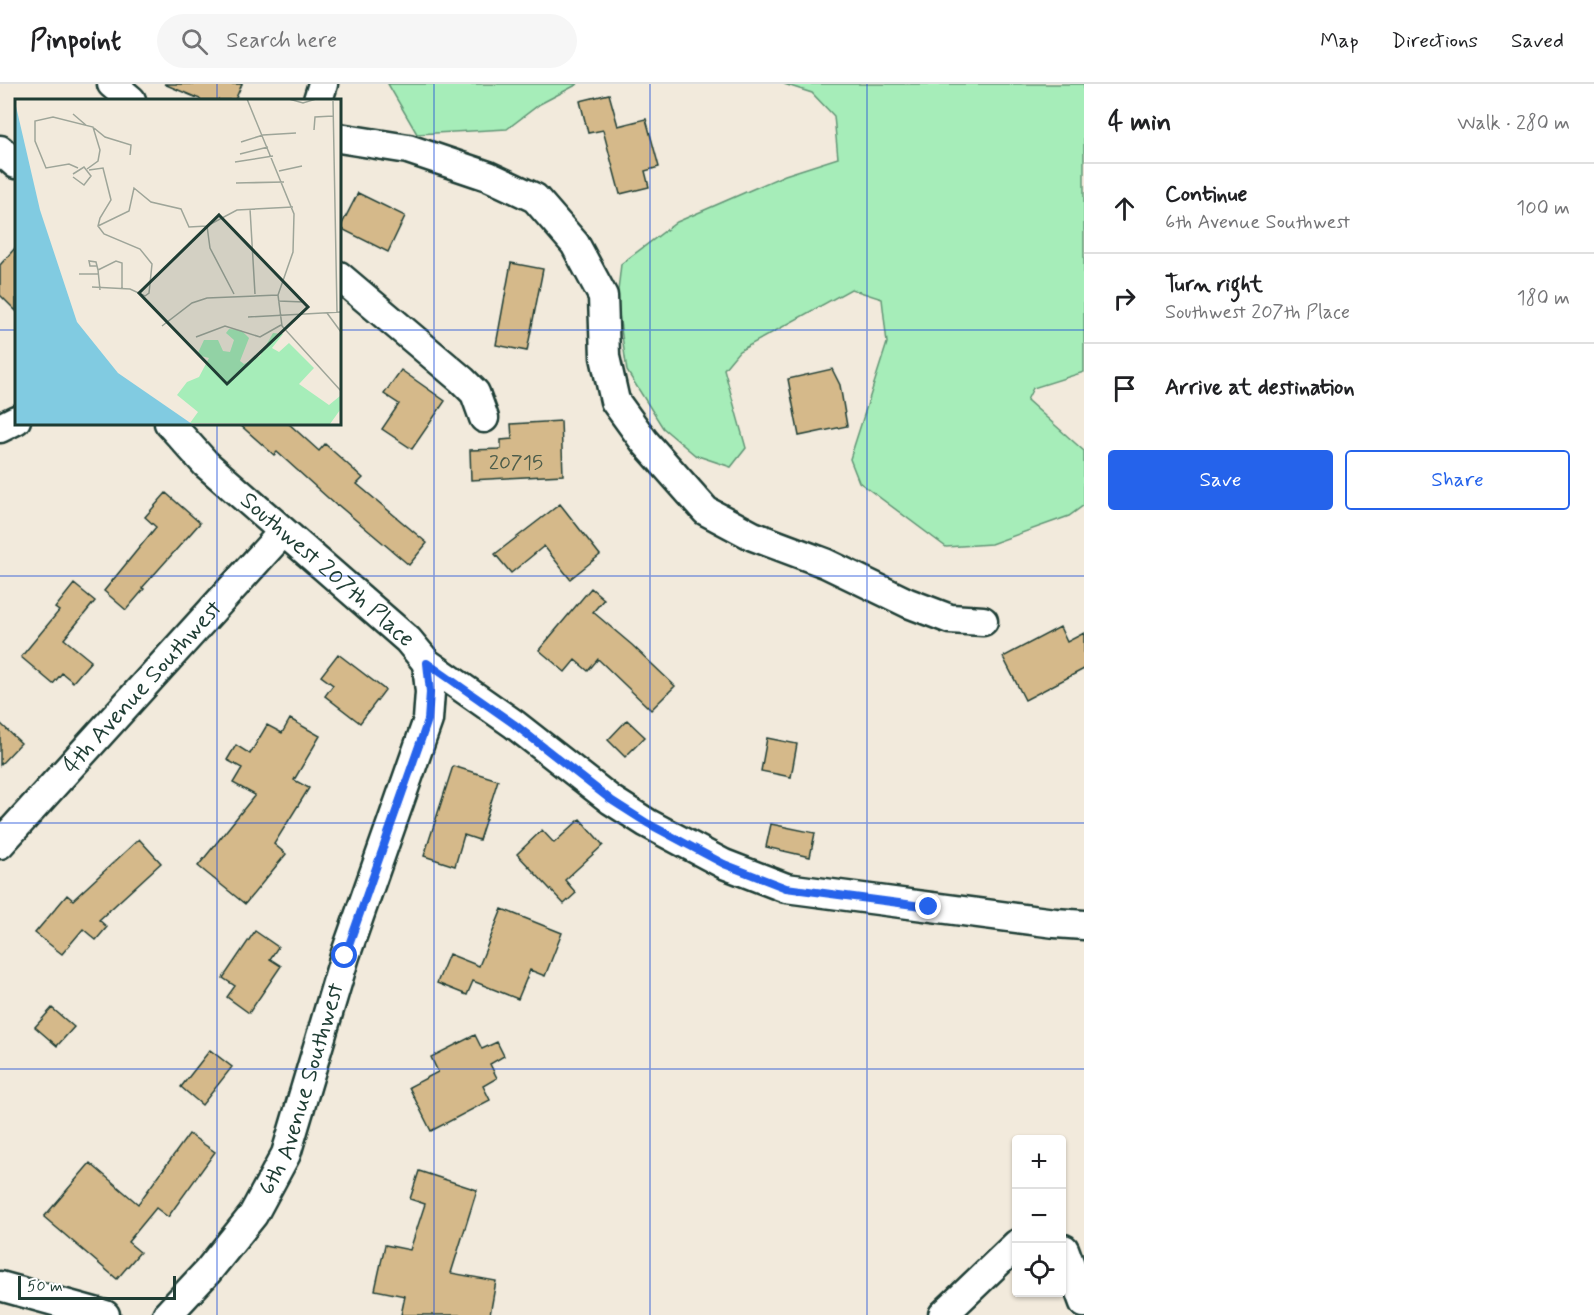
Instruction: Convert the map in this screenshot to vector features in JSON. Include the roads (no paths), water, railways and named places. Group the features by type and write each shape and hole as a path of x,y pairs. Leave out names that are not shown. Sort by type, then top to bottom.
{"street":[{"path":"112,84 130,99"},
{"path":"318,99 323,84"},
{"path":"340,138 408,148 488,176 535,198 575,244 603,296 605,357 615,401 644,441 706,511 753,536 825,563 908,603 950,619 983,621"},
{"path":"0,150 15,163"},
{"path":"340,277 462,380 475,393 484,418"},
{"path":"0,428 15,420"},
{"name":"Southwest 207th Place","path":"170,424 206,464 408,640 427,663 514,724 611,800 647,823 724,864 786,888 1084,925"},
{"name":"4th Avenue Southwest","path":"0,844 31,807 283,532"},
{"name":"6th Avenue Southwest","path":"168,1315 253,1215 286,1154 345,956 428,720 430,692 427,663"},
{"path":"943,1315 1012,1249"},
{"path":"1066,1254 1084,1303"},
{"path":"0,1286 105,1315"}]}
